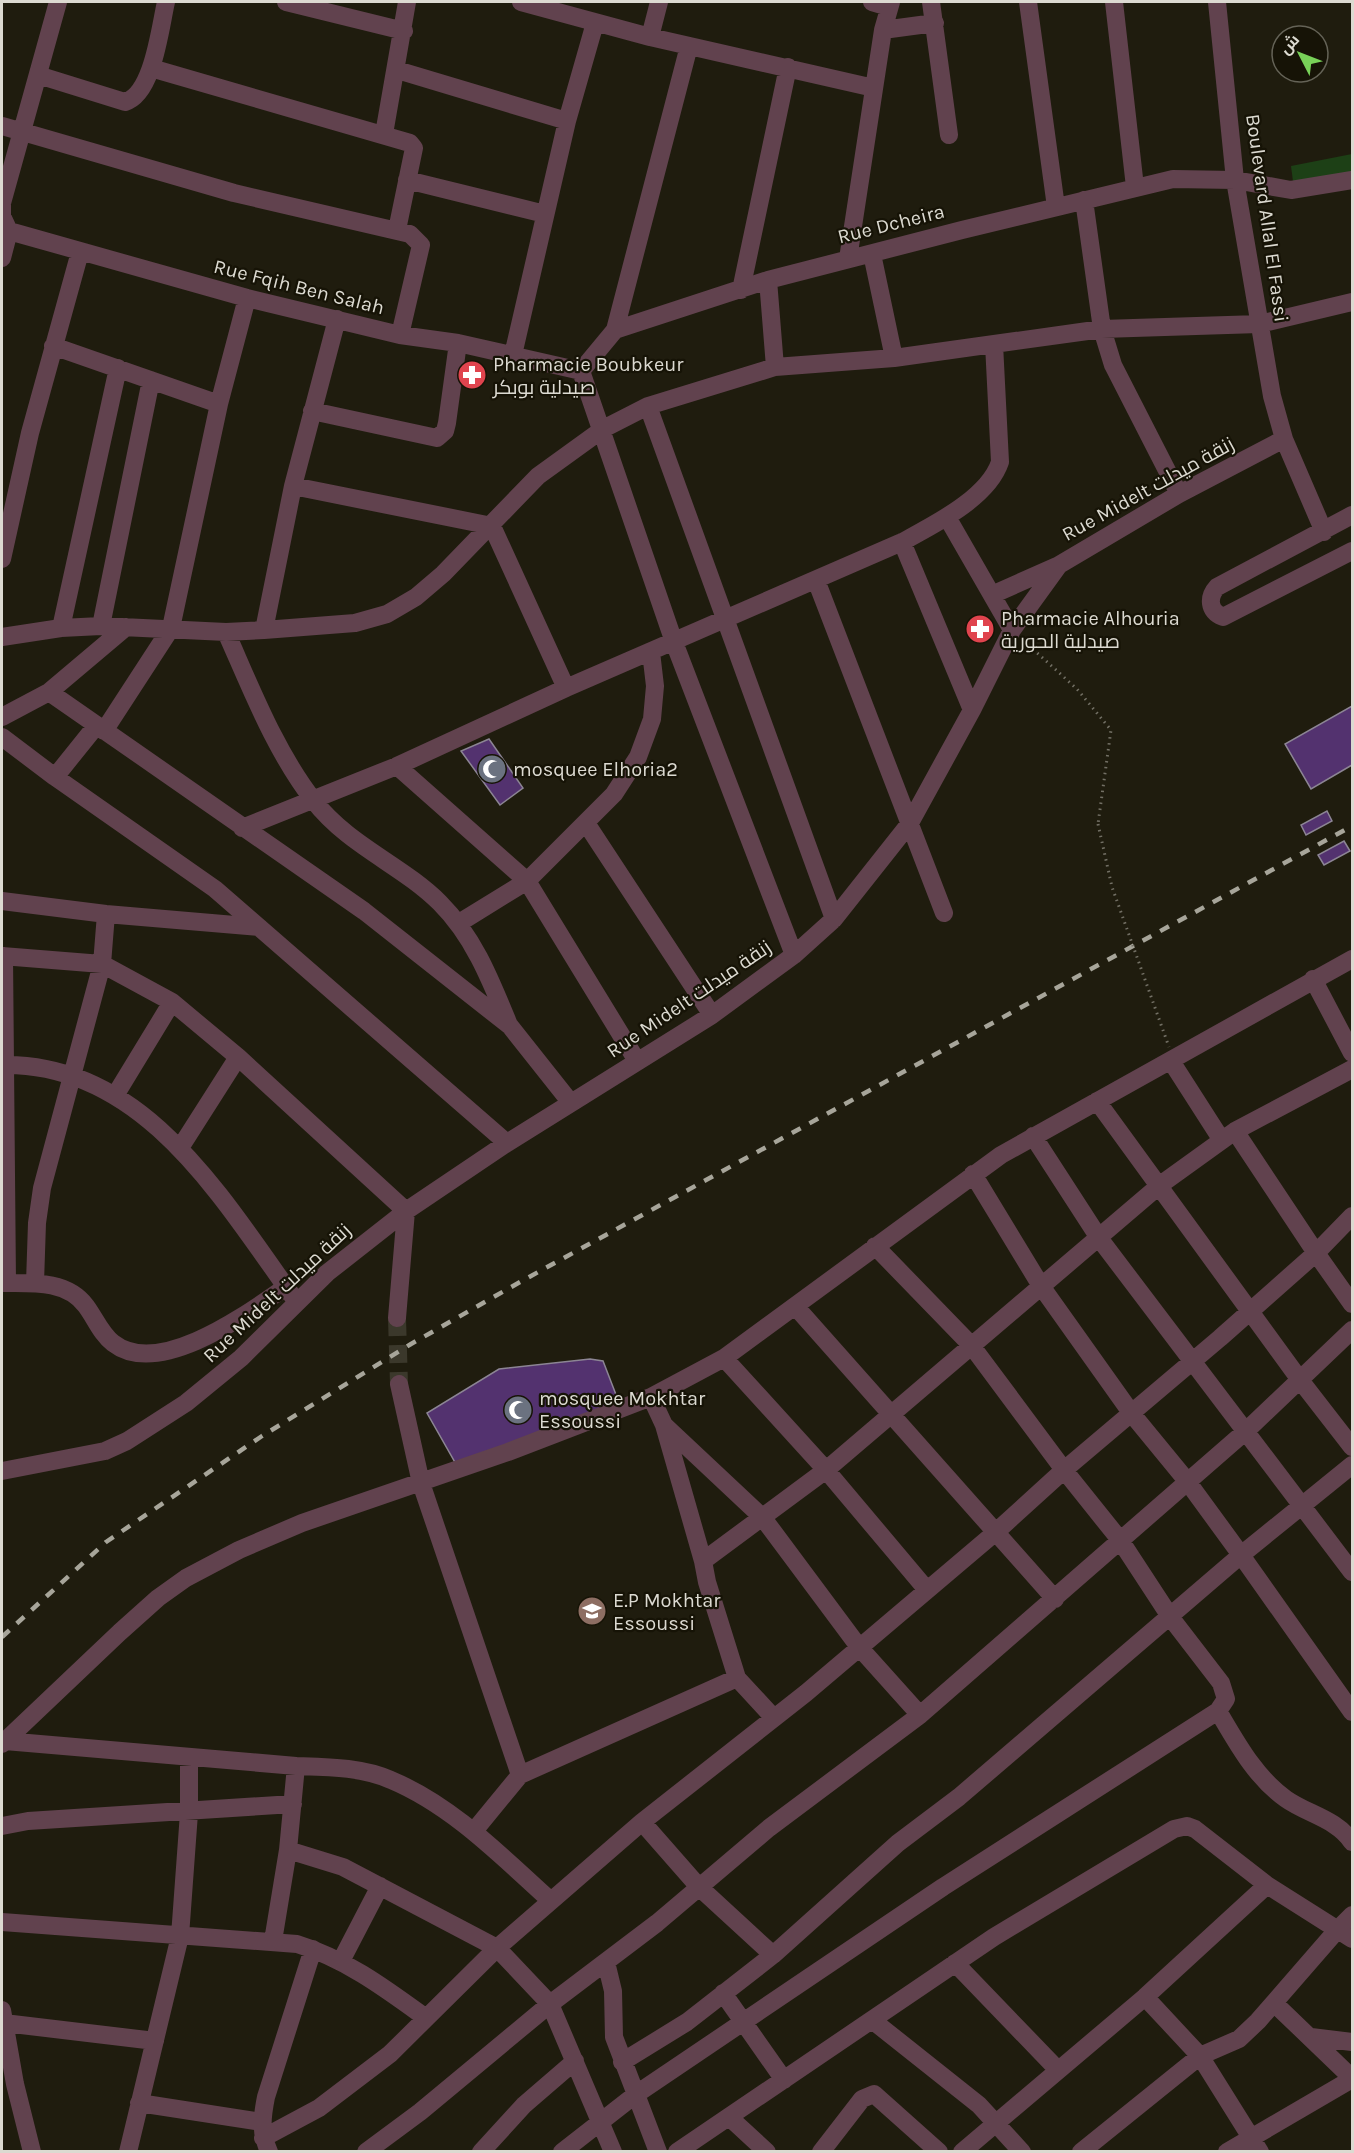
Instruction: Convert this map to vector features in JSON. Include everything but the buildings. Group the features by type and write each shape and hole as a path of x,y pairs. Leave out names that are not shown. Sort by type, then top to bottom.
{"street":[{"path":"2,258 9,231 2,216 2,203 58,2"},
{"path":"38,75 125,102 140,94 151,68 166,2"},
{"path":"286,2 404,31"},
{"path":"384,134 404,31 407,2"},
{"path":"521,2 651,37 874,88"},
{"path":"651,37 660,2"},
{"path":"931,2 949,135"},
{"path":"1028,2 1056,207"},
{"path":"1114,2 1135,187"},
{"name":"Boulevard Allal El Fassi","path":"1217,2 1235,180 1272,396 1284,439 1324,532"},
{"path":"848,258 883,30 884,3"},
{"path":"883,30 935,22"},
{"path":"513,355 567,121 595,23"},
{"path":"689,46 615,330 581,371 603,429 674,642 794,955"},
{"path":"741,290 788,67"},
{"path":"151,68 406,140 413,146 397,230"},
{"path":"397,70 567,121"},
{"path":"2,126 234,193 397,230 415,237 421,245 400,335"},
{"name":"Rue Dcheira","path":"615,330 768,280 848,258 872,255 1173,179 1235,180 1291,190 1353,180"},
{"path":"407,180 545,214"},
{"path":"1084,200 1102,329 1118,376 1179,494"},
{"name":"Rue Fqih Ben Salah","path":"9,231 247,298 400,335 458,343 581,371"},
{"path":"2,559 53,346 80,252"},
{"path":"872,255 894,358"},
{"path":"768,280 775,367"},
{"path":"55,777 100,728 171,628 219,404 247,298"},
{"path":"2,637 61,628 101,626 226,632 264,630 354,622 387,614 416,597 444,574 538,476 603,429 648,406 775,367 894,358 1102,329 1259,324 1353,302"},
{"path":"264,630 293,486 337,319"},
{"path":"312,411 437,438 445,430 448,417 458,343"},
{"path":"242,828 397,766 566,688 903,542 947,517 989,483 1000,462 994,344"},
{"path":"53,346 219,404"},
{"path":"61,628 118,368"},
{"path":"101,626 152,380"},
{"path":"648,406 834,919"},
{"name":"Rue Midelt زنقة ميدلت","path":"2,1471 78,1458 105,1451 127,1441 214,1381 291,1294 406,1211 571,1102 711,1016 794,955 834,919 910,823 972,710 1012,630 1059,565 1179,494 1284,439"},
{"path":"293,486 492,526"},
{"path":"1353,515 1217,587 1211,593 1210,604 1218,615 1223,617 1353,551"},
{"path":"947,517 1012,630"},
{"path":"492,526 566,688"},
{"path":"903,542 972,710"},
{"path":"993,594 1059,565"},
{"path":"816,580 944,913"},
{"path":"2,717 49,692 126,627"},
{"path":"226,632 276,739 314,801 363,848 439,902 459,923 486,969 510,1026"},
{"path":"459,923 527,881 614,794 638,757 652,719 655,686 651,652"},
{"path":"49,692 364,911 510,1026 571,1102"},
{"path":"2,737 55,777 192,872 259,927 507,1143"},
{"path":"397,766 527,881 638,1061"},
{"path":"586,823 711,1016"},
{"path":"2,901 105,914 259,927"},
{"path":"34,1283 37,1223 42,1188 102,964 105,914"},
{"path":"3,1065 41,1068 71,1074 116,1094 180,1148 291,1294 195,1342 164,1351 133,1352 115,1345 107,1338 85,1304 67,1290 34,1283 4,1283 3,1065 3,956 102,964 172,1002 238,1057 406,1211 397,1318"},
{"path":"3,1743 120,1632 158,1598 186,1578 239,1550 302,1523 421,1483 651,1397 724,1358 972,1174 1033,1136 1097,1101 1170,1054 1353,959"},
{"path":"1313,979 1353,1053"},
{"path":"116,1094 172,1002"},
{"path":"1170,1054 1353,1304"},
{"path":"180,1148 238,1057"},
{"path":"703,1561 826,1470 891,1412 1160,1185 1228,1135 1353,1069"},
{"path":"1097,1101 1300,1380 1353,1447"},
{"path":"1033,1136 1099,1238 1191,1363 1247,1430 1353,1572"},
{"path":"972,1174 1041,1286 1132,1414 1187,1480 1353,1712"},
{"path":"139,2103 264,2137 319,2108 352,2084 390,2054 497,1948 642,1822 774,1718 997,1531 1064,1470 1132,1414 1316,1253 1353,1216"},
{"path":"562,2151 635,2095 943,1887 1218,1711 1225,1704 1226,1694 1171,1618 1120,1540 1064,1470 971,1345 875,1246"},
{"path":"795,1306 1055,1599"},
{"path":"366,2151 428,2106 550,2004 606,1962 770,1828 920,1715 1247,1430 1353,1330"},
{"path":"724,1358 826,1470 927,1590"},
{"path":"399,1384 421,1483 520,1775"},
{"path":"651,1397 664,1425 707,1582 737,1678 774,1718"},
{"path":"664,1425 764,1518 859,1647 920,1715"},
{"path":"622,2062 687,2022 773,1955 898,1843 959,1797 1171,1618 1241,1555 1353,1466"},
{"path":"474,1831 520,1775 737,1678"},
{"path":"1218,1711 1244,1756 1272,1787 1287,1800 1336,1825 1353,1842"},
{"path":"3,1743 363,1772 391,1779 474,1831 551,1901"},
{"path":"128,2151 180,1936 189,1813 189,1757"},
{"path":"273,1941 288,1850 296,1766"},
{"path":"2,1826 28,1821 189,1813 293,1804"},
{"path":"642,1822 699,1887 773,1955"},
{"path":"677,2151 994,1936 1173,1829 1187,1826 1195,1829 1267,1885 1345,1934"},
{"path":"288,1850 343,1867 497,1948 550,2004 613,2151"},
{"path":"962,2151 1145,1996 1267,1885"},
{"path":"342,1961 380,1886"},
{"path":"1081,2151 1200,2056 1239,2039 1345,1934 1353,1915"},
{"path":"2,1922 273,1941 313,1948 342,1961 426,2018"},
{"path":"264,2137 275,2062 313,1948"},
{"path":"606,1962 613,1991 613,2027 622,2062 658,2151"},
{"path":"955,1963 1058,2070"},
{"path":"723,1993 784,2080"},
{"path":"1145,1996 1200,2056 1256,2143"},
{"path":"1227,2151 1256,2143 1353,2079 1274,2003"},
{"path":"32,2151 15,2084 3,2016 155,2042"},
{"path":"872,2020 997,2122 1022,2151"},
{"path":"1311,2037 1353,2042"},
{"path":"481,2151 524,2105 575,2061"},
{"path":"821,2151 862,2098 874,2094 939,2151"},
{"path":"729,2117 768,2151"}],"path":[{"path":"1012,630 1077,689 1110,730 1098,824 1112,887 1170,1054"}],"green space":[{"path":"1352,154 1352,174 1294,189 1291,166"}],"tunnel":[{"path":"397,1318 399,1384"}],"railway":[{"path":"2,1637 106,1542 262,1436 411,1344 1352,826"}],"place":[{"name":"Pharmacie Boubkeur صيدلية بوبكر","path":"472,375"},
{"name":"Pharmacie Alhouria صيدلية الحورية","path":"980,629"},
{"name":"mosquee Elhoria2","path":"492,769"},
{"name":"mosquee Mokhtar Essoussi","path":"518,1410"},
{"name":"E.P Mokhtar Essoussi","path":"592,1611"}]}
